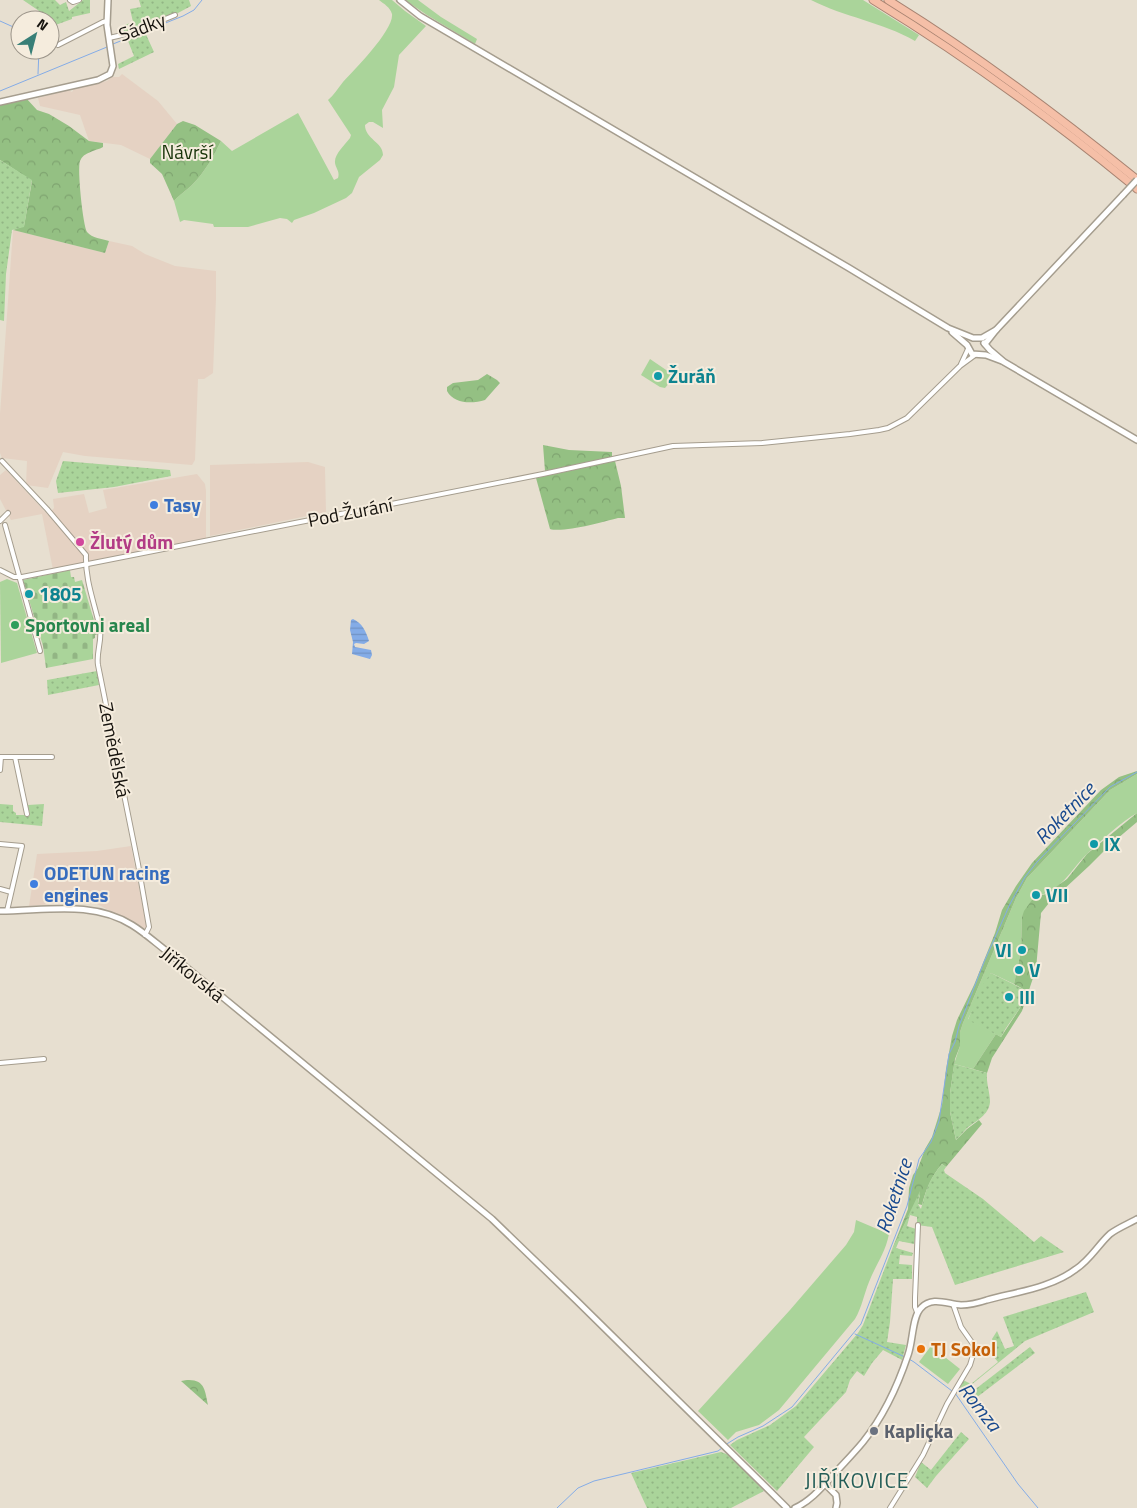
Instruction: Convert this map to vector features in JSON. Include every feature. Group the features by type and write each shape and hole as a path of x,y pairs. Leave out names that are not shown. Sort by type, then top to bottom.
{"highway":[{"path":"873,0 922,30 1000,83 1135,183"},
{"path":"888,0 918,18 1022,91 1135,183"}],"street":[{"path":"70,0 73,2 79,0"},
{"path":"0,102 109,76 113,70 113,64 107,22 108,0"},
{"path":"400,0 420,16 948,328 973,338 980,338 996,330"},
{"name":"Sádky","path":"109,38 131,33 176,15"},
{"path":"60,44 103,22 107,22"},
{"path":"960,366 984,351 985,345 996,330 1135,183"},
{"path":"948,328 968,348 977,354 1004,362"},
{"path":"960,366 968,348 968,342 973,338"},
{"path":"980,338 1004,362 1137,440"},
{"name":"Pod Žurání","path":"20,578 673,446 762,443 888,428 907,418 960,366"},
{"name":"Zemědělská","path":"2,461 86,555 89,587 100,632 98,665 149,927 145,935"},
{"path":"0,521 8,514"},
{"path":"6,525 40,651"},
{"path":"0,570 20,578"},
{"path":"0,770 1,757 52,757"},
{"path":"15,757 27,814"},
{"path":"0,844 22,846 8,911"},
{"path":"0,889 11,892"},
{"name":"Jiříkovská","path":"0,911 82,908 94,910 131,925 145,935 492,1219 577,1300 787,1508"},
{"path":"0,1064 44,1059"},
{"path":"799,1507 825,1484 862,1443 887,1404 907,1358 917,1312 922,1306 934,1302 963,1305 974,1304 1060,1279 1084,1263 1112,1233 1137,1219"},
{"path":"917,1312 914,1298 918,1225"},
{"path":"890,1508 918,1463 970,1365 974,1350 973,1344 961,1327 953,1304"},
{"path":"825,1484 836,1495 836,1508"}],"shaded area":[{"path":"122,74 158,101 177,124 150,159 121,145 89,141 80,115 40,106 38,98 68,90 72,92 74,89 107,81 112,77 119,77"},
{"path":"13,230 105,253 109,241 132,246 145,254 175,266 216,271 213,373 204,379 198,379 195,460 192,465 85,456 63,452 48,488 26,485 27,461 2,458 0,453 0,414"},
{"path":"308,462 325,467 326,512 210,536 210,465"},
{"path":"6,470 48,515 54,508 53,499 84,494 89,513 107,508 103,490 197,474 205,484 206,491 206,538 53,570 42,514 11,520 0,499 0,475"},
{"path":"131,846 147,930 97,904 77,902 29,906 37,854 97,851"}],"green space":[{"path":"23,0 55,0 60,5 66,2 69,11 83,0 90,0 90,13 72,17 72,19 60,23 60,10 38,10"},
{"path":"139,0 189,0 191,6 143,28 154,52 119,69 118,64 134,56 122,26 133,22 130,9 141,7"},
{"path":"379,0 392,0 426,26 399,55 394,87 382,110 383,128 373,122 365,125 368,134 380,147 383,155 380,160 359,177 352,193 346,198 314,213 294,220 292,223 287,219 280,218 248,227 214,227 213,224 184,220 180,222 174,201 201,175 221,141 232,151 298,113 334,180 338,178 339,174 335,160 351,135 328,100 387,30 392,14"},
{"path":"405,0 418,0 477,39 475,44 427,15"},
{"path":"811,0 863,0 919,35 915,41 902,34"},
{"path":"26,98 37,110 49,114 89,141 103,143 103,147 82,158 79,174 85,228 92,236 109,241 105,253 13,230 24,226 32,181 0,160 0,103"},
{"name":"Návrší","path":"183,121 195,125 221,141 201,175 174,201 162,174 150,163 150,159 177,124"},
{"path":"0,160 32,180 24,227 12,230 6,274 4,321 0,320"},
{"path":"650,359 675,376 665,388 660,387 641,375"},
{"path":"487,374 500,383 485,400 475,402 459,401 447,391 447,387 453,383 478,380"},
{"path":"543,445 569,450 612,452 612,457 545,471"},
{"path":"63,461 170,470 171,476 114,487 58,493 56,481"},
{"path":"615,461 621,486 625,518 564,530 550,529 536,478"},
{"path":"70,570 71,577 74,577 75,582 82,580 98,634 93,639 93,659 46,668 43,646 23,580"},
{"name":"Sportovni areal","path":"7,579 17,583 37,653 1,663 0,582"},
{"path":"97,671 99,685 48,695 47,680"},
{"path":"1137,771 1137,774 1110,790 1027,878 1016,898 963,1023 960,1032 960,1046 955,1059 950,1093 950,1112 956,1140 979,1120 982,1124 946,1167 942,1164 938,1169 929,1183 922,1205 918,1204 920,1194 891,1252 908,1209 909,1188 913,1175 932,1137 942,1105 946,1069 957,1020 974,985 1002,910 1032,863 1101,790 1119,777"},
{"path":"1137,774 1137,813 1118,826 1093,848 1059,885 1044,894 1034,897 1022,917 1021,951 1014,984 991,973 968,1019 996,1034 973,1069 954,1064 960,1046 960,1032 963,1023 1016,898 1027,878 1110,790"},
{"path":"0,804 13,805 13,811 16,815 30,816 28,805 44,804 42,826 0,822"},
{"path":"1137,813 1137,822 1111,844 1049,903 1041,913 1036,969 1022,1011 992,1058 987,1073 973,1069 996,1034 1001,1037 1020,1008 1025,990 1014,984 1021,951 1022,917 1024,911 1034,897 1046,894 1067,879 1087,854"},
{"path":"991,973 1025,990 1020,1008 1001,1037 968,1020 981,987"},
{"path":"954,1064 987,1073 990,1102 985,1114 967,1128 956,1140 950,1112 950,1093"},
{"path":"942,1164 946,1167 945,1173 983,1199 1034,1242 1041,1236 1064,1252 955,1285 932,1227 917,1225 917,1217 910,1215 907,1226 916,1229 914,1244 899,1241 896,1248 913,1253 912,1256 900,1255 899,1264 912,1265 912,1279 893,1279 887,1342 906,1345 902,1360 883,1350 864,1376 857,1371 850,1380 846,1392 804,1437 814,1447 777,1491 730,1445 770,1425 796,1406 858,1333 863,1325 891,1252 920,1191 918,1204 921,1209 929,1185"},
{"path":"856,1220 889,1234 855,1319 779,1410 759,1425 736,1432 728,1440 698,1411 846,1245 854,1232"},
{"path":"1086,1292 1094,1312 1025,1341 960,1394 963,1380 971,1384 998,1362 992,1355 996,1352 992,1339 997,1331 1005,1349 1014,1346 1003,1317"},
{"path":"931,1346 960,1369 948,1384 919,1362"},
{"path":"1030,1347 1035,1353 968,1404 964,1398"},
{"path":"193,1380 201,1384 205,1391 208,1405 181,1381"},
{"path":"961,1432 969,1439 927,1488 915,1477 921,1462 931,1470"},
{"path":"721,1452 729,1455 764,1491 731,1508 647,1508 631,1473"}],"water":[{"path":"353,619 363,628 369,641 364,644 356,643 354,644 355,647 371,650 372,655 370,659 352,654 353,642 350,630 351,620"}],"waterway":[{"path":"113,44 183,16 194,10 202,0"},
{"path":"0,21 10,26"},
{"path":"0,91 107,47"},
{"path":"38,74 39,60"},
{"name":"Roketnice","path":"725,1445 763,1426 792,1407 861,1324 907,1206 919,1159 931,1142 939,1121 949,1054 984,962 1010,904 1025,877 1037,862 1110,787 1137,772"},
{"name":"Romza","path":"855,1334 905,1357"},
{"name":"Romza","path":"909,1359 952,1391"},
{"name":"Romza","path":"955,1393 1018,1484 1038,1508"},
{"name":"Roketnice","path":"557,1508 578,1488 594,1481 718,1451 722,1448"}],"place":[{"name":"Žuráň","path":"658,376"},
{"name":"Tasy","path":"154,505"},
{"name":"Žlutý dům","path":"80,542"},
{"name":"1805","path":"29,594"},
{"name":"Sportovni areal","path":"15,625"},
{"name":"IX","path":"1094,844"},
{"name":"ODETUN racing engines","path":"34,884"},
{"name":"VII","path":"1036,895"},
{"name":"VI","path":"1022,950"},
{"name":"V","path":"1019,970"},
{"name":"III","path":"1009,997"},
{"name":"TJ Sokol","path":"921,1349"},
{"name":"Kapliçka","path":"874,1431"}],"district":[{"name":"JIŘÍKOVICE","path":"857,1481"}]}
